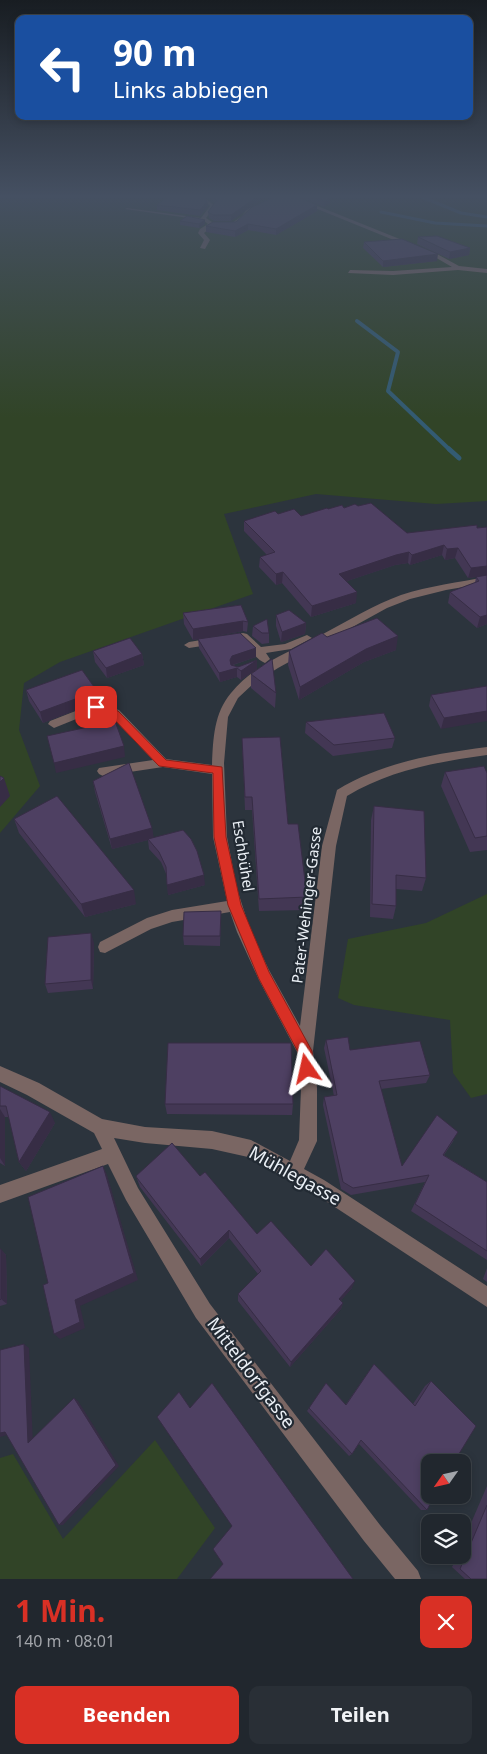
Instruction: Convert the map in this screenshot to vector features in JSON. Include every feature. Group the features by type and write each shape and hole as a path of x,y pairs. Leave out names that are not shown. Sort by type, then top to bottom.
{"street":[{"path":"350,272 393,273 423,271"},
{"name":"Eschbühel","path":"305,1051 264,975 235,905 220,837 218,770 222,717 234,696 249,681 384,606 406,597 446,587 487,580"},
{"path":"251,664 262,655 288,647 312,635"},
{"path":"189,646 243,636 262,655 291,656"},
{"path":"54,724 96,707 115,713 163,763"},
{"name":"Pater-Wehinger-Gasse","path":"294,1171 308,1141 309,1088 305,1051 328,846 341,794 360,781 389,770 431,758 487,751"},
{"path":"104,771 163,763 218,770"},
{"path":"105,947 146,924 172,916 235,905"},
{"name":"Mühlegasse","path":"0,1074 33,1089 100,1127 144,1135 212,1140 251,1149 294,1171 487,1297"},
{"name":"Mitteldorfgasse","path":"100,1127 132,1194 203,1311 372,1533 410,1579"},
{"path":"0,1194 114,1153"}],"green space":[{"path":"0,271 487,271 487,501 436,504 316,494 224,514 253,594 60,662 24,683 19,730 40,786 0,833"},
{"path":"487,894 487,1094 471,1098 453,1073 450,1020 354,1005 338,998 348,939 426,923"},
{"path":"155,1440 215,1528 177,1579 0,1579 0,1458 13,1454 63,1539"}],"building":[{"path":"371,503 407,533 477,525 477,528 487,527 487,566 471,568 458,548 447,549 444,545 412,555 409,552 339,574 357,592 312,606 283,572 276,574 260,557 275,552 244,521 275,511 278,514 294,509 301,516 342,505 344,508 355,504 358,506"},
{"path":"487,575 487,615 480,617 450,592 479,581 476,577"},
{"path":"241,605 248,622 243,621 193,629 183,613"},
{"path":"289,610 306,623 282,632 276,615"},
{"path":"377,618 398,636 366,649 300,687 289,651 322,633 327,637"},
{"path":"267,619 269,633 262,633 253,626"},
{"path":"240,633 256,648 232,656 230,660 231,665 238,667 257,660 241,671 237,668 219,673 198,639"},
{"path":"130,638 142,654 106,668 93,651"},
{"path":"272,659 276,693 251,674"},
{"path":"82,670 97,691 40,712 26,690"},
{"path":"487,686 487,711 444,718 431,695"},
{"path":"384,713 395,738 334,745 306,722"},
{"path":"115,721 124,746 54,763 47,736"},
{"path":"280,737 288,824 298,824 307,897 259,899 252,797 245,797 242,738"},
{"path":"129,763 152,828 110,839 93,781"},
{"path":"484,766 487,773 487,836 475,838 445,772"},
{"path":"57,796 134,890 81,904 14,819"},
{"path":"374,806 424,811 426,878 396,875 396,906 372,904"},
{"path":"183,830 191,839 197,851 204,875 167,885 166,867 159,852 148,839"},
{"path":"221,911 220,936 183,936 184,912"},
{"path":"91,933 91,980 45,984 48,937"},
{"path":"348,1037 350,1050 420,1041 430,1075 379,1081 402,1166 437,1115 458,1132 443,1155 487,1182 487,1251 415,1204 429,1175 353,1188 343,1182 324,1097 337,1095 326,1040"},
{"path":"168,1043 291,1043 293,1104 165,1104"},
{"path":"0,1086 50,1112 19,1162 6,1106 0,1106"},
{"path":"172,1143 200,1176 205,1172 257,1234 271,1221 311,1266 326,1249 355,1281 339,1299 343,1303 291,1362 238,1294 261,1271 229,1230 200,1259 137,1178 136,1176"},
{"path":"103,1166 134,1273 75,1300 80,1322 54,1334 43,1285 48,1283 28,1197"},
{"path":"0,1249 1,1299 0,1300"},
{"path":"24,1344 28,1443 74,1398 116,1465 59,1525 5,1432 0,1433 0,1350"},
{"path":"374,1364 415,1406 431,1381 476,1426 459,1454 421,1454 421,1504 361,1440 352,1454 309,1408 326,1383 346,1405"},
{"path":"212,1383 353,1579 210,1579 223,1564 213,1549 232,1526 157,1417 179,1392 190,1408"},
{"path":"421,1504 430,1504 427,1510"},
{"path":"487,1505 487,1579 471,1579 460,1569 462,1564 471,1564 471,1543"}],"waterway":[{"path":"357,321 398,352 388,391 450,450"},
{"path":"449,449 459,458"}],"route":[{"path":"96,707 115,713 163,763 218,770 220,837 230,889 244,932 264,975 305,1051 307,1069"}]}
